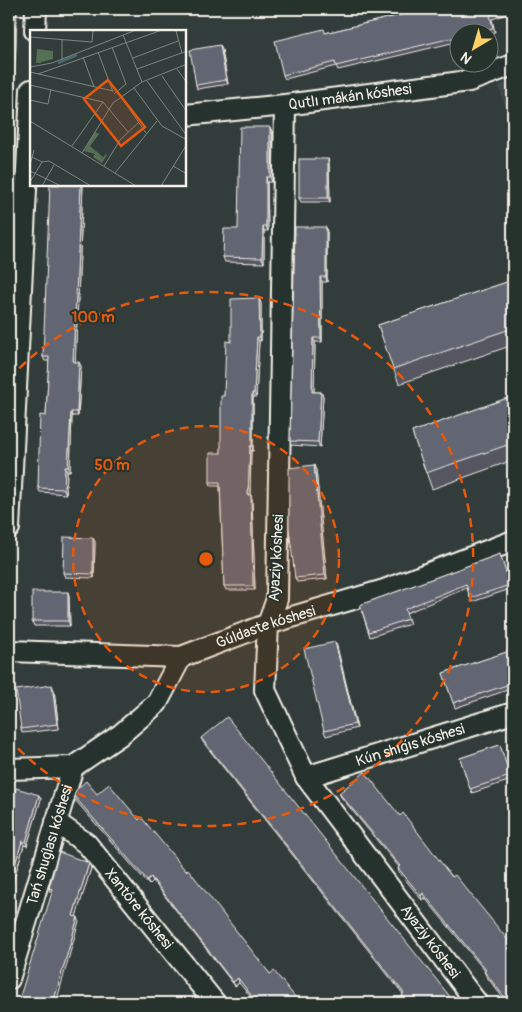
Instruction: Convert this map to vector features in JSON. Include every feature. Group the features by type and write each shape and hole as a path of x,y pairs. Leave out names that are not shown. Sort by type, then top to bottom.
{"street":[{"path":"35,30 36,9"},
{"name":"Qutlı mákán kóshesi","path":"186,115 285,105 469,81 513,65"},
{"name":"Ayaziy kóshesi","path":"285,105 277,599 268,624 265,690 306,777 477,1003"},
{"path":"9,528 30,129"},
{"name":"Gúldaste kóshesi","path":"9,651 181,657 268,624 384,590 513,541"},
{"path":"9,769 73,767 120,735 157,702 181,657"},
{"name":"Kún shıǵıs kóshesi","path":"306,777 513,713"},
{"name":"Tań shuǵlası kóshesi","path":"9,979 73,767"},
{"name":"Xantóre kóshesi","path":"56,822 87,844 215,1003"}],"shaded area":[{"path":"513,81 513,132 499,86"}],"building":[{"path":"9,9 15,9 9,121"},
{"path":"426,9 509,9 490,15 492,22 450,22 450,38 336,66 335,62 283,75 275,41 324,29 325,33"},
{"path":"220,45 226,80 196,85 190,50"},
{"path":"240,127 270,127 270,177 266,177 266,226 263,226 262,258 223,257 224,229 238,229"},
{"path":"299,159 328,159 328,198 299,198"},
{"path":"50,186 81,186 73,362 79,362 77,412 71,412 68,467 65,467 64,489 38,488 40,415 46,416 49,357 43,357"},
{"path":"295,227 326,227 326,277 320,277 321,338 313,338 312,392 321,392 318,442 290,441"},
{"path":"513,280 513,328 393,369 378,325"},
{"path":"259,298 260,337 257,337 254,393 252,393 252,446 250,446 248,495 251,495 253,586 224,586 220,482 210,482 210,453 221,453 221,396 224,396 226,341 231,342 231,299"},
{"path":"513,396 513,443 426,473 412,432"},
{"path":"314,465 325,575 295,578 289,528 289,468"},
{"path":"64,537 93,538 93,574 63,573"},
{"path":"500,554 510,585 470,598 466,584 405,609 408,619 369,632 360,605"},
{"path":"32,592 68,592 68,621 32,621"},
{"path":"335,642 355,724 324,731 304,649"},
{"path":"513,650 513,683 453,703 443,673"},
{"path":"52,685 57,724 21,729 16,690"},
{"path":"227,717 455,1003 409,1003 402,995 404,993 201,738"},
{"path":"500,745 510,776 470,789 460,758"},
{"path":"365,772 400,816 403,813 452,877 455,875 512,945 508,948 513,955 513,1003 509,1003 484,971 486,970 423,893 421,896 398,868 400,866 339,793"},
{"path":"86,781 97,794 109,784 139,820 141,817 186,871 188,869 270,974 274,971 300,1003 257,1003 238,978 233,982 151,877 147,880 74,796 76,790"},
{"path":"16,788 39,795 26,842 22,841 9,885 9,815"},
{"path":"59,852 89,863 73,916 78,917 53,1003 18,1003 53,889 49,888"}]}
